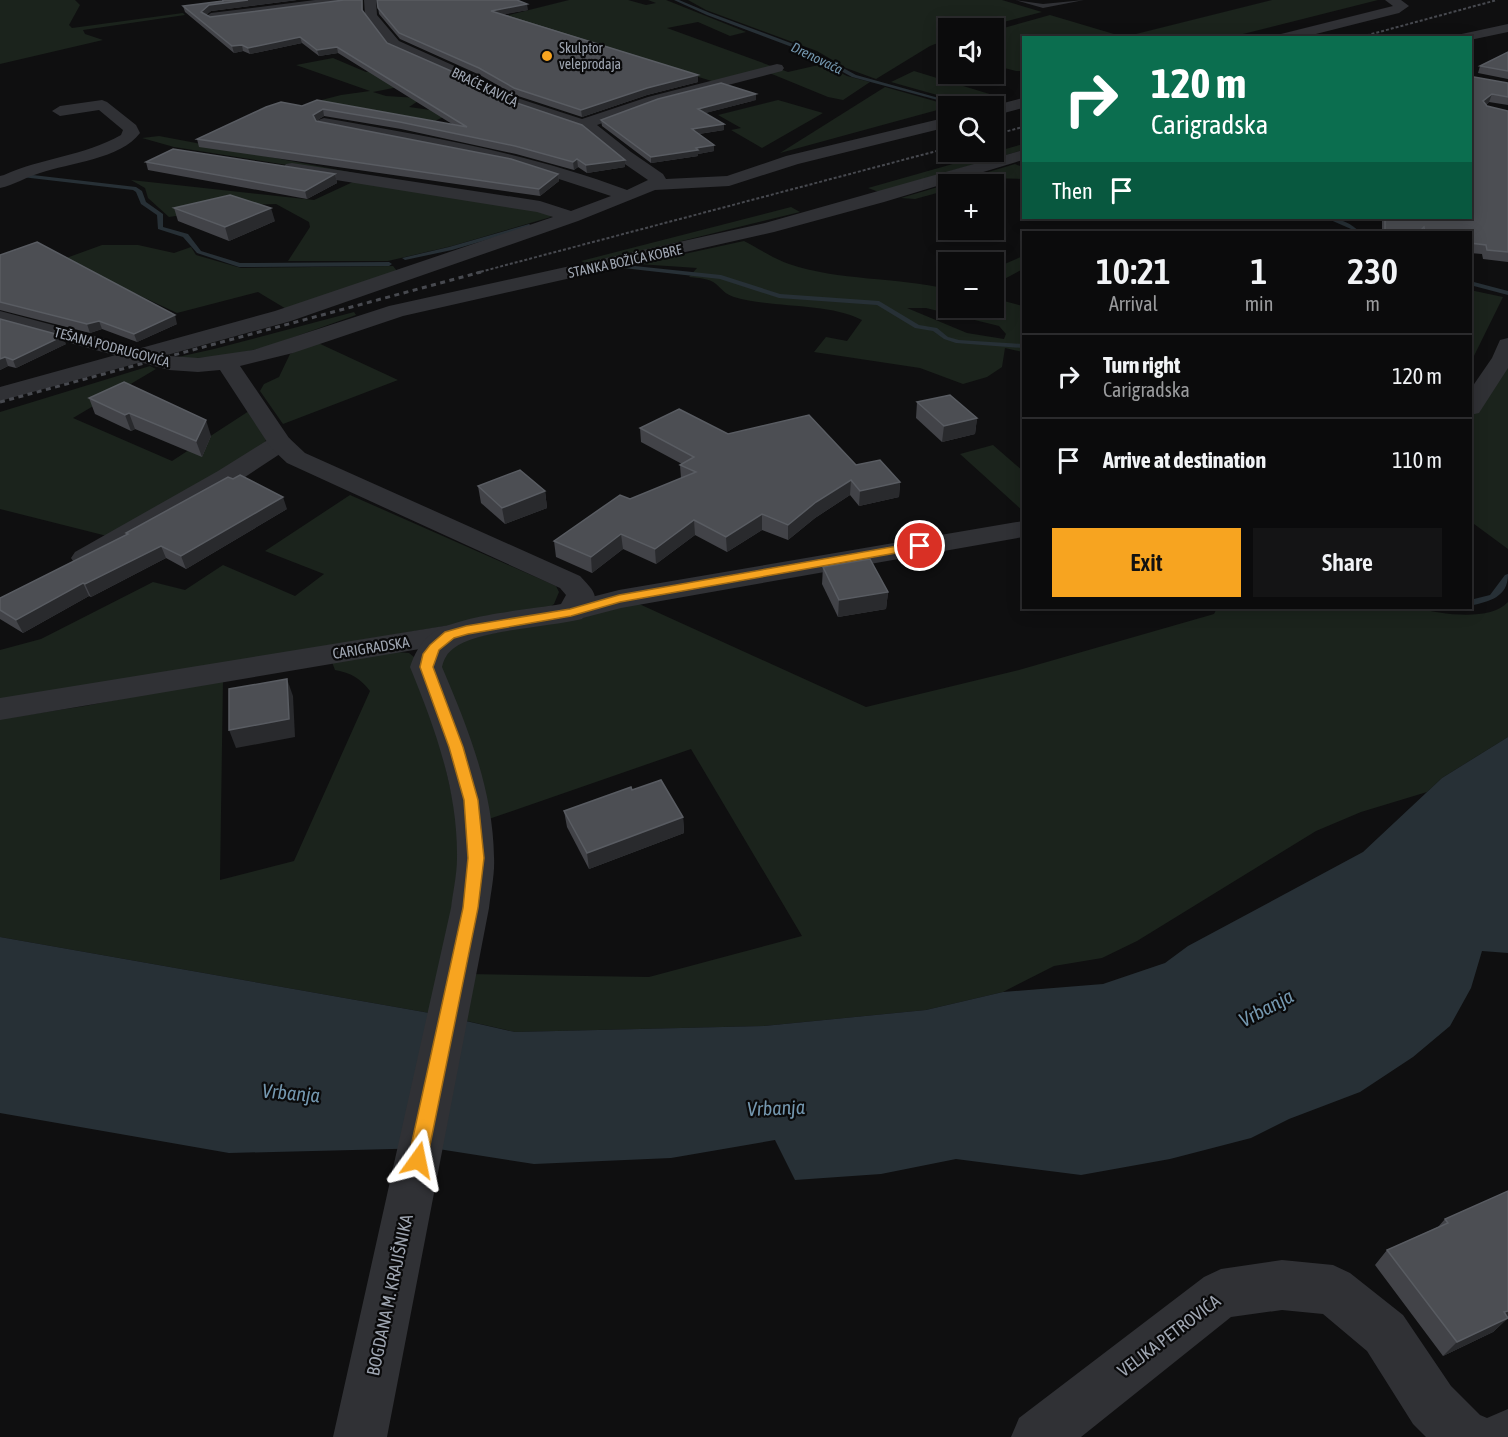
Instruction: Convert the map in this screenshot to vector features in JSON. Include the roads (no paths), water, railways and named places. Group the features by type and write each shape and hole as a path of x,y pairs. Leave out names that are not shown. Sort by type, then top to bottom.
{"street":[{"path":"211,17 345,0"},
{"name":"BRAĆE KAVIĆA","path":"370,0 371,15 394,44 474,80 509,100 596,130 625,156 657,177 658,182 654,185"},
{"path":"1290,36 1395,10 1403,6 1391,0"},
{"path":"1471,36 1508,28"},
{"path":"584,124 653,100 777,68"},
{"path":"1004,108 1022,103"},
{"path":"0,183 38,167 129,139 132,133 130,128 102,105 60,111"},
{"path":"324,123 477,150 575,176 628,196"},
{"path":"0,394 283,316 570,217 654,185 729,181 792,160 938,124"},
{"name":"STANKA BOŽIĆA KOBRE","path":"226,362 405,309 631,260 834,212 1022,155"},
{"path":"279,166 540,207 570,217"},
{"name":"TEŠANA PODRUGOVIĆA","path":"0,317 140,356 182,365 226,362"},
{"path":"1472,405 1503,358 1508,345"},
{"path":"226,362 280,443 296,458 573,599 596,594 619,599 1022,528"},
{"path":"58,572 227,477 280,443"},
{"name":"CARIGRADSKA","path":"0,709 427,644 466,630 573,599"},
{"name":"BOGDANA M. KRAJIŠNIKA","path":"360,1437 471,908 476,858 471,800 456,747 426,667 427,644"},
{"name":"VELJKA PETROVIĆA","path":"1038,1437 1221,1294 1282,1285 1333,1290 1385,1333 1432,1405 1461,1435 1468,1437"}],"lane":[{"path":"1018,0 1043,6 1081,0"}],"water":[{"name":"Vrbanja","path":"1508,737 1508,953 1482,951 1471,988 1450,1026 1413,1057 1360,1092 1289,1119 1251,1138 1170,1159 1081,1175 956,1159 881,1174 795,1180 775,1140 671,1158 534,1164 432,1148 229,1153 0,1113 0,937 435,1014 515,1032 764,1026 926,1010 1003,992 1103,984 1165,963 1188,946 1363,852 1442,778"}],"waterway":[{"name":"Drenovača","path":"676,0 810,52 854,76 938,98"},
{"path":"24,176 134,188 139,191 143,203 160,214 160,228 185,235 199,252 239,265 389,264"},
{"name":"Drenovača","path":"1331,219 1355,231"},
{"path":"405,258 450,249 529,226"},
{"path":"625,267 721,277 779,296 879,303 917,327 935,329 946,338 958,342 1022,346"},
{"name":"Drenovača","path":"1472,284 1508,293"},
{"path":"1472,602 1493,597 1508,577"}],"railway":[{"path":"1364,36 1497,0"},
{"path":"1004,132 1022,127"},
{"path":"476,273 938,151"},
{"path":"0,402 481,272"}],"place":[{"name":"Skulptor veleprodaja","path":"547,56"}]}
